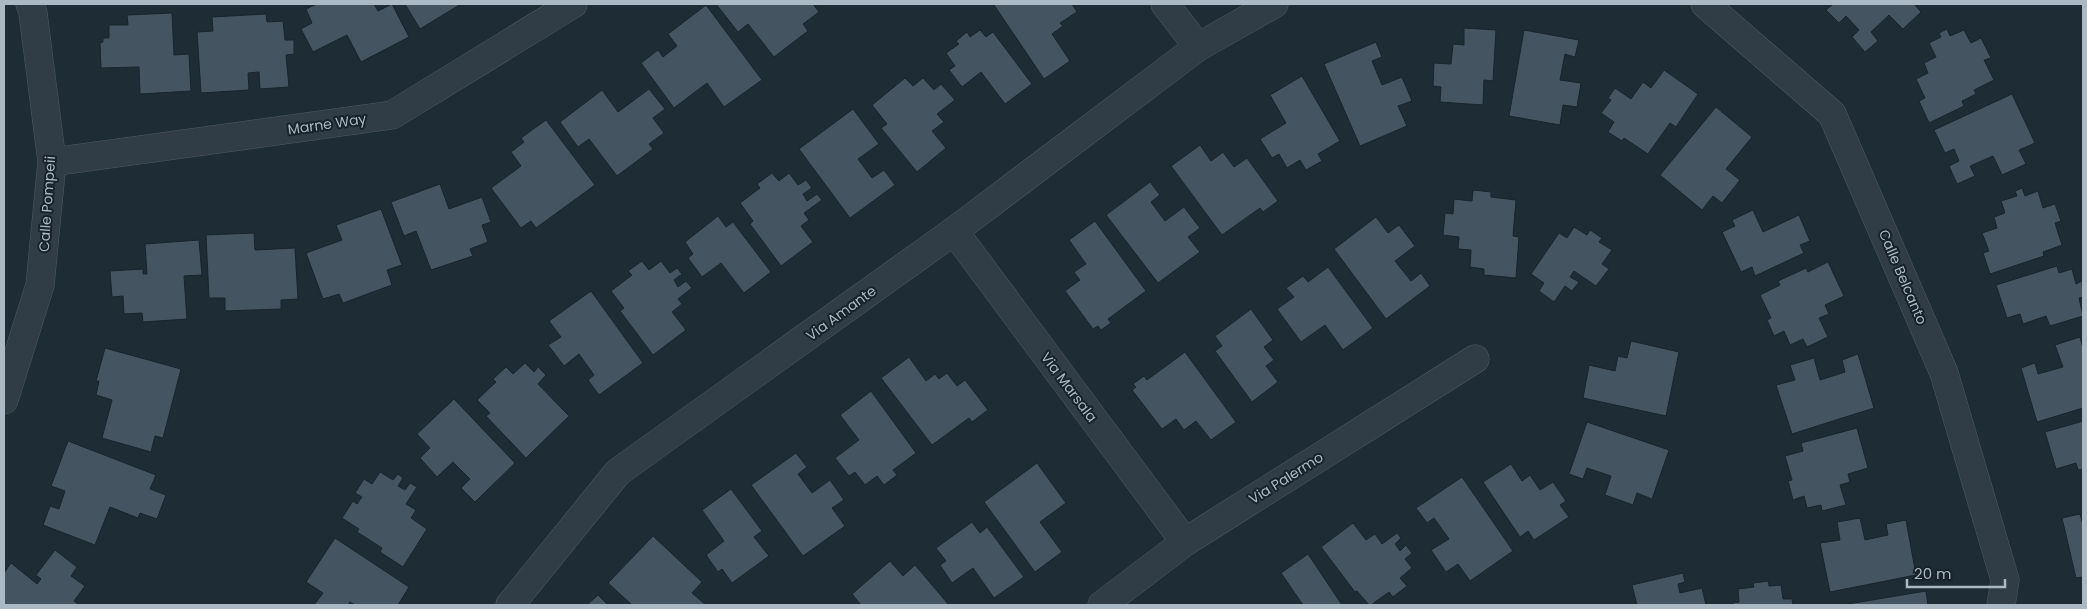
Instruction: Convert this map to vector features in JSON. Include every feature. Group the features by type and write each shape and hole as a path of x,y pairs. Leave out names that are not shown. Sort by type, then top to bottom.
{"street":[{"name":"Calle Pompeii","path":"4,400 40,285 52,162 33,13 30,4"},
{"name":"Marne Way","path":"52,162 392,116 573,4"},
{"path":"1165,4 1198,47 1274,4"},
{"name":"Calle Belcanto","path":"1706,4 1832,114 1944,373 2005,580 2001,605"},
{"name":"Via Amante","path":"510,605 618,472 954,232 1198,47"},
{"name":"Via Marsala","path":"954,232 1185,542"},
{"name":"Via Palermo","path":"1102,605 1185,542 1475,359"}],"building":[{"path":"317,4 374,4 378,11 392,4 409,37 361,62 347,35 313,52 301,29 312,23 306,9"},
{"path":"405,4 461,4 420,29"},
{"path":"716,4 813,4 819,12 803,24 808,31 774,57 748,24 738,32"},
{"path":"995,4 1072,4 1077,12 1060,23 1063,26 1052,34 1070,61 1044,79"},
{"path":"1833,4 1914,4 1921,12 1903,29 1889,15 1871,32 1878,41 1865,52 1852,37 1859,30 1846,16 1839,23 1826,10"},
{"path":"706,5 762,80 724,107 707,83 674,108 641,63 658,50 663,57 677,46 668,34"},
{"path":"172,13 174,55 189,54 191,91 140,94 139,67 101,68 100,43 103,42 103,38 109,38 109,25 128,25 127,15"},
{"path":"266,14 267,22 283,21 285,40 294,40 294,54 286,55 289,87 260,89 259,72 248,73 249,90 201,93 197,32 213,31 212,17"},
{"path":"1464,28 1496,30 1493,81 1484,80 1483,105 1440,102 1441,87 1433,86 1434,63 1451,64 1453,44 1464,45"},
{"path":"1947,29 1950,36 1964,30 1971,43 1981,38 1991,58 1984,60 1994,80 1974,90 1976,94 1962,101 1964,106 1929,123 1919,101 1925,98 1916,79 1928,73 1924,63 1936,57 1929,43 1941,37 1939,33"},
{"path":"980,30 986,37 993,32 1032,84 1005,104 981,72 962,87 949,70 955,66 946,53 959,44 956,41 967,32 970,37"},
{"path":"1524,30 1579,40 1575,57 1565,54 1560,80 1581,83 1577,107 1563,105 1560,125 1509,116"},
{"path":"1376,42 1382,57 1372,61 1382,85 1402,77 1412,101 1398,106 1407,126 1360,146 1324,64"},
{"path":"1664,70 1698,94 1676,127 1670,123 1648,154 1624,138 1622,141 1608,132 1614,122 1601,113 1611,100 1608,98 1615,88 1631,99 1643,82 1651,88"},
{"path":"1302,76 1340,141 1318,154 1322,161 1306,170 1300,160 1287,168 1279,154 1272,158 1260,139 1286,123 1270,95"},
{"path":"905,78 913,86 923,78 934,90 941,84 955,100 937,114 944,122 932,131 946,148 917,172 881,128 887,124 872,105"},
{"path":"649,89 665,109 653,118 664,133 649,144 653,149 617,176 589,139 578,147 560,122 602,90 618,112"},
{"path":"2012,94 2035,143 2019,150 2026,164 2002,175 1993,156 1970,166 1975,176 1957,184 1949,166 1959,161 1954,149 1945,153 1934,130"},
{"path":"1716,107 1752,137 1726,169 1740,180 1722,203 1713,196 1702,210 1660,175"},
{"path":"853,109 879,144 858,159 872,178 884,170 895,185 850,218 799,149"},
{"path":"546,120 595,185 536,228 531,221 521,228 491,188 521,166 511,152 524,142 521,138"},
{"path":"1200,145 1211,161 1223,152 1234,167 1247,158 1278,201 1263,212 1260,208 1222,235 1171,166"},
{"path":"772,173 779,181 789,173 798,185 806,180 812,188 803,194 807,201 817,194 822,200 804,213 809,220 801,226 813,242 781,266 750,224 753,221 740,203 760,188 757,184"},
{"path":"1150,182 1160,195 1151,202 1165,221 1184,207 1200,228 1188,237 1200,252 1158,283 1106,215"},
{"path":"440,184 449,209 482,197 491,222 482,225 488,242 470,249 473,256 431,270 416,231 404,236 391,202"},
{"path":"2022,188 2025,196 2038,191 2043,208 2055,204 2061,221 2055,223 2062,245 2043,252 2044,256 1990,274 1983,253 1989,251 1982,233 1997,228 1994,217 2005,213 2001,201 2017,196 2015,191"},
{"path":"1473,190 1491,192 1491,197 1516,200 1513,236 1519,237 1516,278 1484,275 1484,269 1470,267 1471,250 1458,249 1459,237 1443,235 1445,213 1453,214 1454,199 1472,201"},
{"path":"381,209 402,265 387,270 392,285 343,303 339,294 323,299 306,253 342,240 336,225"},
{"path":"1753,210 1763,232 1799,215 1810,241 1800,245 1804,253 1755,276 1752,267 1741,272 1722,232 1735,226 1732,220"},
{"path":"718,216 726,227 733,222 771,272 744,293 721,263 702,277 688,258 693,254 685,242"},
{"path":"1376,217 1388,233 1399,225 1415,246 1395,261 1411,281 1421,273 1430,286 1386,319 1334,249"},
{"path":"1095,221 1146,291 1108,319 1111,323 1101,330 1098,326 1093,329 1065,291 1080,280 1074,272 1086,264 1069,240"},
{"path":"1574,227 1587,235 1590,230 1602,238 1599,242 1612,250 1602,264 1609,269 1596,286 1574,271 1570,277 1579,282 1572,291 1565,286 1554,302 1539,291 1544,283 1531,274 1559,233 1567,238"},
{"path":"254,233 255,250 295,248 298,299 281,300 281,309 225,311 225,298 209,298 206,235"},
{"path":"199,240 202,275 184,276 187,319 143,322 142,313 124,314 123,296 112,297 110,271 143,269 143,274 147,274 145,244"},
{"path":"642,261 649,270 661,261 670,273 677,268 682,274 674,280 678,287 686,281 692,288 678,299 682,304 672,312 686,330 653,355 620,311 624,308 611,291 632,275 628,271"},
{"path":"1828,262 1844,296 1825,305 1829,314 1819,318 1828,337 1807,347 1803,339 1790,345 1784,331 1774,336 1767,320 1771,318 1760,295 1780,285 1778,281 1806,268 1808,272"},
{"path":"2057,266 2059,273 2072,269 2076,284 2082,281 2083,297 2079,298 2083,316 2050,326 2046,316 2023,324 2020,314 2007,318 1996,285"},
{"path":"1328,267 1373,328 1343,350 1325,325 1301,342 1277,309 1294,297 1286,288 1303,276 1308,282"},
{"path":"591,291 643,363 599,395 588,380 594,375 579,354 564,366 548,345 561,337 549,321"},
{"path":"1251,309 1273,340 1264,347 1274,360 1266,366 1278,382 1252,402 1215,351 1222,346 1215,336"},
{"path":"2080,337 2083,348 2083,408 2037,422 2021,368 2035,363 2038,374 2063,367 2055,345"},
{"path":"1631,341 1679,352 1666,416 1583,398 1589,365 1615,371 1618,356 1627,358"},
{"path":"105,348 181,369 163,438 155,436 151,452 102,438 112,400 96,395 99,381 96,381"},
{"path":"1185,352 1236,422 1211,440 1196,421 1184,430 1176,419 1162,429 1132,390 1136,387 1133,384 1144,376 1147,380"},
{"path":"1858,354 1874,408 1792,434 1776,385 1795,380 1790,365 1814,358 1820,380 1845,372 1842,360"},
{"path":"909,357 926,381 935,374 939,379 947,373 957,386 965,380 988,410 972,422 969,418 932,445 881,378"},
{"path":"525,363 534,372 538,367 546,375 538,384 569,416 526,458 486,416 490,413 477,400 496,382 493,379 506,367 513,374"},
{"path":"871,391 916,453 893,470 897,475 884,485 877,476 865,485 855,472 849,476 835,458 859,440 840,415"},
{"path":"454,399 515,463 475,502 461,488 470,479 453,462 437,477 420,458 430,448 417,434"},
{"path":"2083,421 2083,469 2078,470 2076,463 2056,469 2045,432"},
{"path":"1587,422 1669,450 1652,499 1637,493 1633,505 1605,495 1611,476 1587,468 1583,479 1569,474"},
{"path":"1857,428 1868,468 1848,474 1850,482 1840,485 1846,505 1822,511 1821,505 1807,508 1804,496 1793,500 1788,481 1792,480 1785,456 1803,451 1801,443"},
{"path":"68,441 156,475 150,489 166,495 157,519 140,513 138,518 110,507 95,545 43,525 50,506 59,509 65,491 51,486"},
{"path":"796,453 807,467 798,474 812,493 830,480 844,500 832,508 845,526 803,556 751,485"},
{"path":"1037,463 1066,503 1040,522 1062,552 1035,572 984,502"},
{"path":"1511,464 1522,481 1530,475 1540,490 1553,482 1566,501 1560,505 1569,517 1534,540 1528,531 1520,537 1483,482"},
{"path":"380,472 393,480 398,474 403,478 398,486 405,490 410,483 417,487 406,504 416,510 411,518 427,529 403,567 380,552 382,548 357,532 359,529 342,518 353,501 357,504 362,497 355,493 364,479 372,484"},
{"path":"1462,477 1513,551 1470,581 1458,564 1446,572 1431,550 1449,539 1434,518 1427,523 1416,508"},
{"path":"731,489 762,531 754,537 769,556 732,583 722,569 718,572 706,555 724,541 702,510"},
{"path":"2080,514 2083,525 2083,577 2076,578 2062,518"},
{"path":"1860,518 1865,540 1888,535 1886,524 1906,520 1916,575 1830,592 1820,543 1840,540 1837,522"},
{"path":"972,522 980,533 987,527 1024,577 994,598 973,568 952,583 940,565 946,561 936,548"},
{"path":"1353,523 1366,540 1375,534 1382,544 1397,533 1401,538 1395,544 1400,551 1406,545 1412,553 1405,559 1412,568 1400,578 1407,586 1393,597 1389,592 1369,605 1357,591 1355,592 1321,547"},
{"path":"653,536 702,582 692,593 706,605 632,605 608,583"},
{"path":"335,538 409,587 398,605 355,605 350,602 348,605 314,605 323,593 306,582"},
{"path":"55,550 77,567 71,576 85,586 74,601 79,605 4,605 4,573 11,563 37,584 41,579 36,575"},
{"path":"1308,554 1342,605 1303,605 1281,573"},
{"path":"890,561 903,576 915,565 949,605 861,605 852,594"},
{"path":"1683,573 1685,582 1678,584 1680,593 1702,588 1706,605 1637,605 1632,585"},
{"path":"1768,581 1769,586 1781,585 1783,599 1792,599 1793,605 1733,605 1733,603 1739,602 1738,589 1754,587 1753,583"},
{"path":"1926,591 1928,605 1842,605"},
{"path":"598,595 608,605 587,605"}]}
